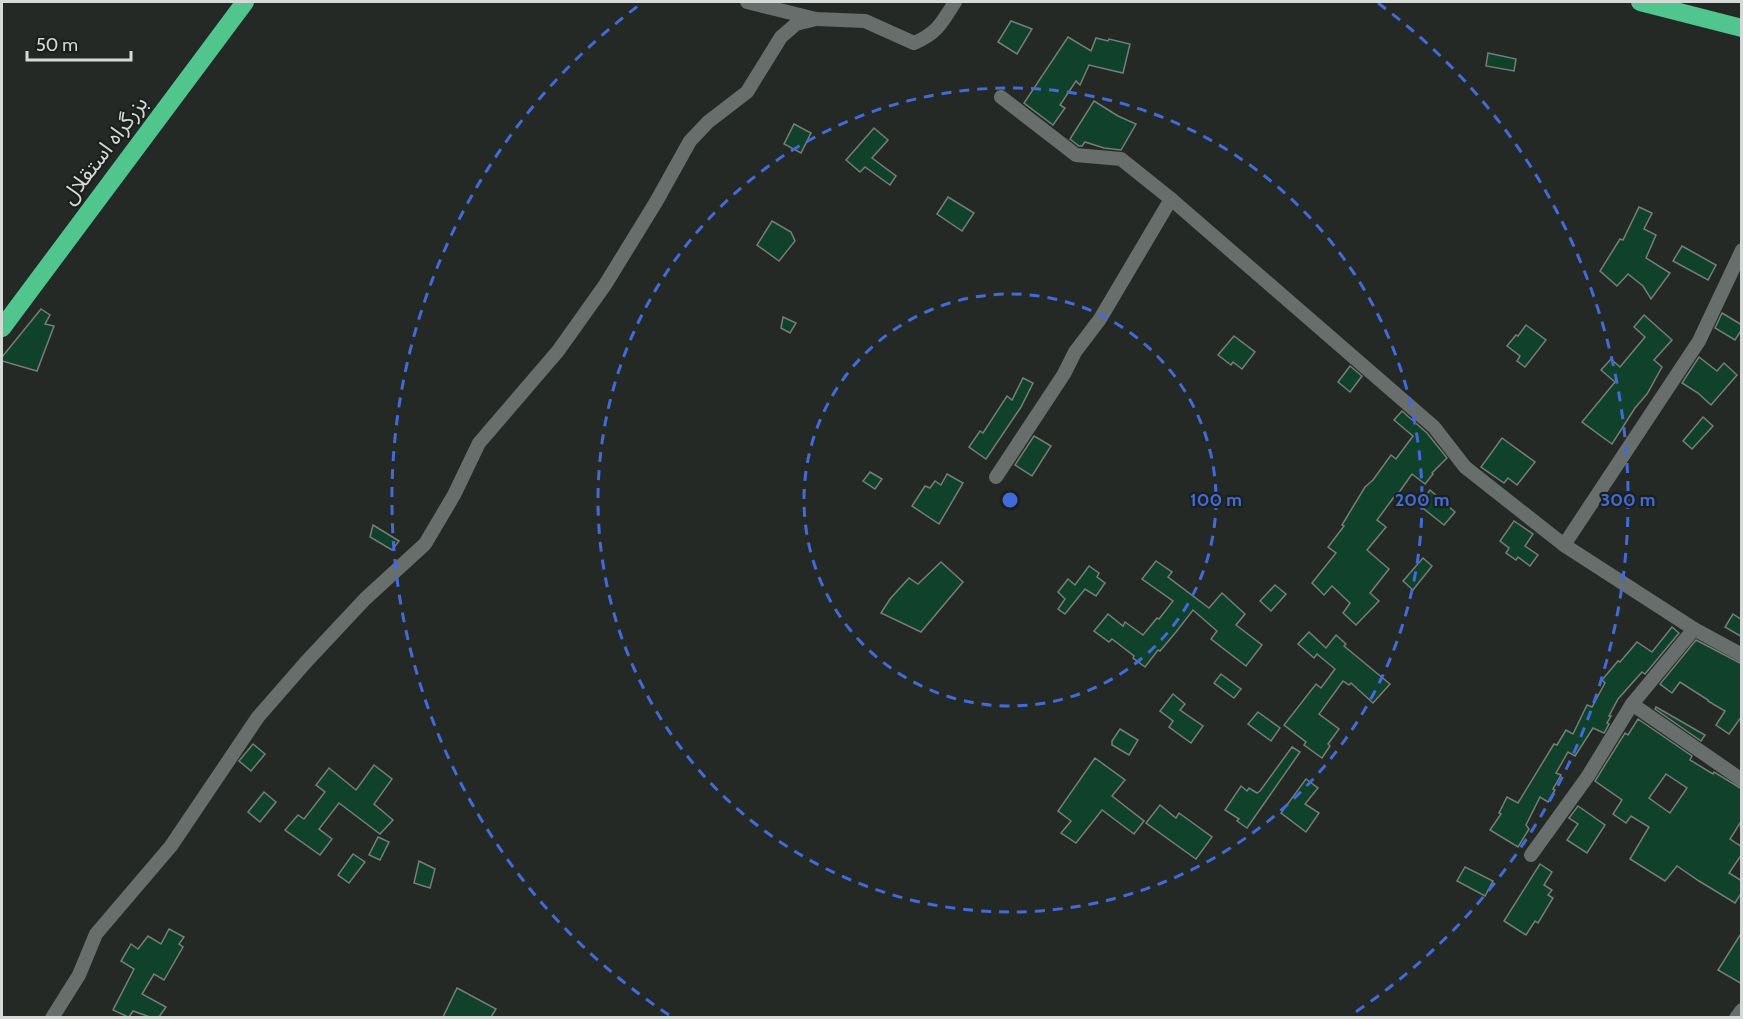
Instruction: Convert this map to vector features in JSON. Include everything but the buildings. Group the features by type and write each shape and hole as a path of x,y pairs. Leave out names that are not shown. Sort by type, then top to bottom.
{"highway":[{"name":"بزرگراه استقلال","path":"2,328 245,2"},
{"path":"1640,2 1742,28"}],"street":[{"path":"747,2 816,19 865,21 914,43 929,36 941,24 955,2"},
{"path":"52,1017 79,975 96,934 171,846 258,717 364,599 425,544 454,495 479,443 558,351 604,285 656,202 690,141 708,122 747,93 782,37 796,24 816,19"},
{"path":"1001,97 1076,155 1121,159 1171,199 1434,427 1465,467 1564,545 1695,629 1742,655"},
{"path":"996,477 1064,374 1075,352 1100,318 1171,199"},
{"path":"1564,545 1699,341 1742,250"},
{"path":"1531,855 1588,776 1632,704 1695,629"},
{"path":"1632,704 1742,780"},
{"path":"1736,1017 1742,1010"}]}
